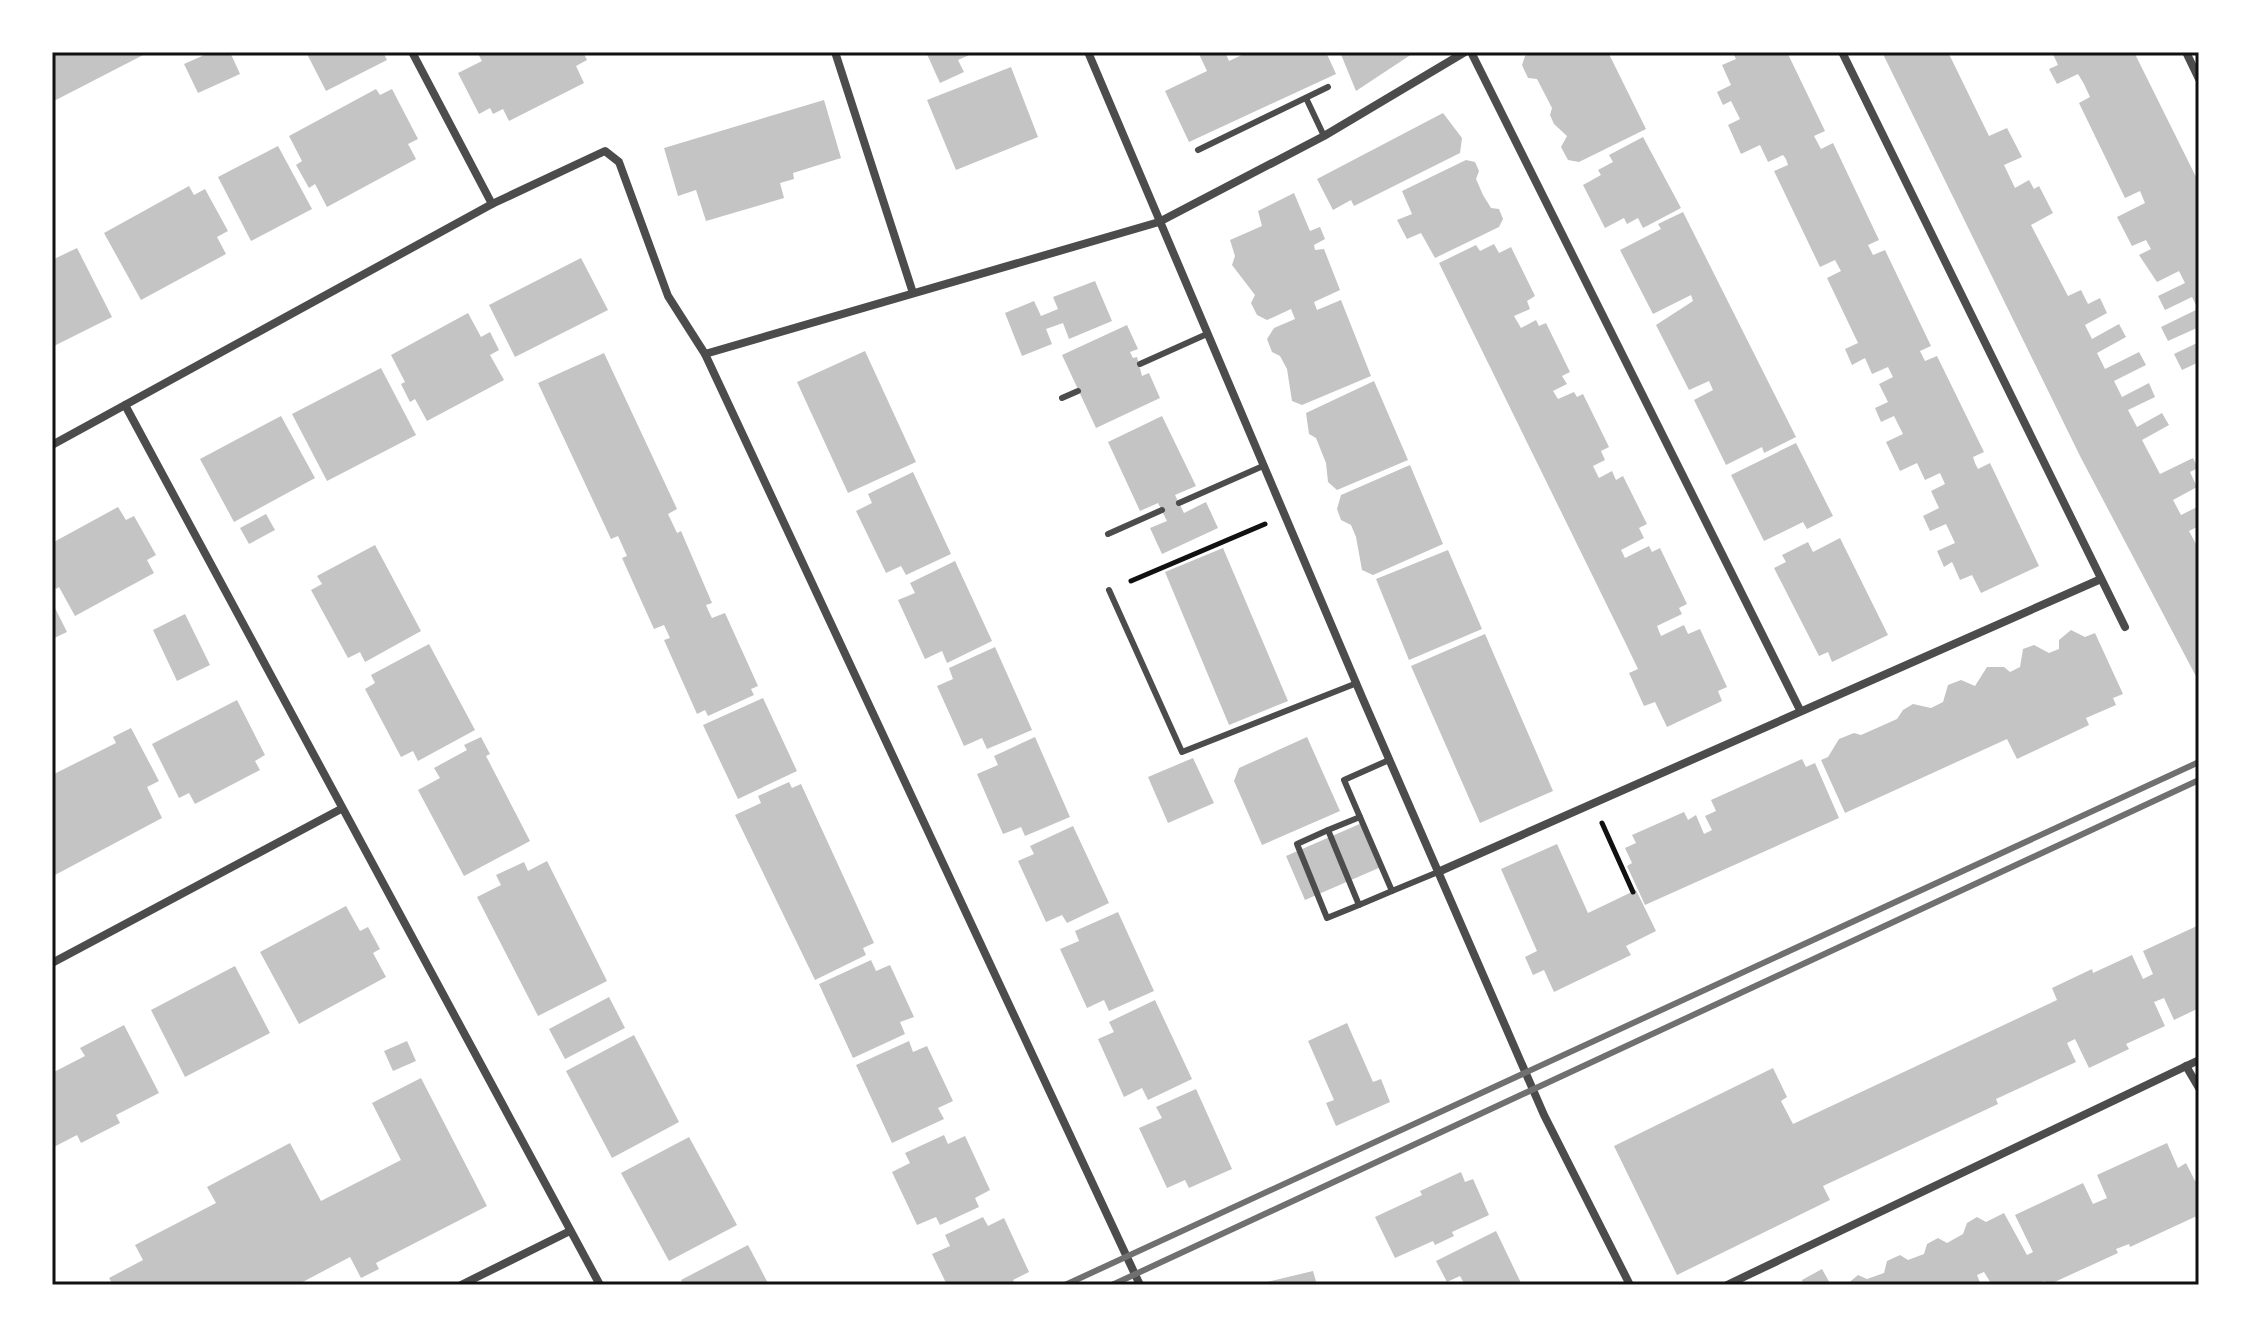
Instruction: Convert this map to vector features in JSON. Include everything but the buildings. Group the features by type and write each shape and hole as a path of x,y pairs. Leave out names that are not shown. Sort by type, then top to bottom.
{"street":[{"path":"412,52 492,204"},
{"path":"835,52 913,293"},
{"path":"1088,52 1284,516 1544,1115 1630,1285"},
{"path":"705,354 1159,222 1324,136 1465,52"},
{"path":"1471,52 1800,710"},
{"path":"1842,52 2125,627"},
{"path":"2186,52 2199,79"},
{"path":"52,445 492,204 605,151 619,162 668,296 705,354 1140,1285"},
{"path":"125,405 600,1285"},
{"path":"1438,872 2101,579"},
{"path":"52,963 341,809"},
{"path":"1727,1285 2199,1060"},
{"path":"2186,1066 2199,1088"},
{"path":"461,1285 570,1231"}],"lane":[{"path":"1198,150 1328,87"},
{"path":"1306,98 1324,136"},
{"path":"1140,364 1207,334"},
{"path":"1062,398 1078,391"},
{"path":"1179,503 1263,466"},
{"path":"1108,534 1162,510"},
{"path":"1109,590 1182,752 1357,683"},
{"path":"1389,760 1344,780 1392,891"},
{"path":"1360,817 1297,844 1327,918 1438,872"},
{"path":"1328,830 1359,905"}],"path":[{"path":"1109,590 1284,516"},
{"path":"1592,805 1633,892"}],"railway":[{"path":"1065,1285 2199,762"},
{"path":"1112,1285 2199,780"}]}
